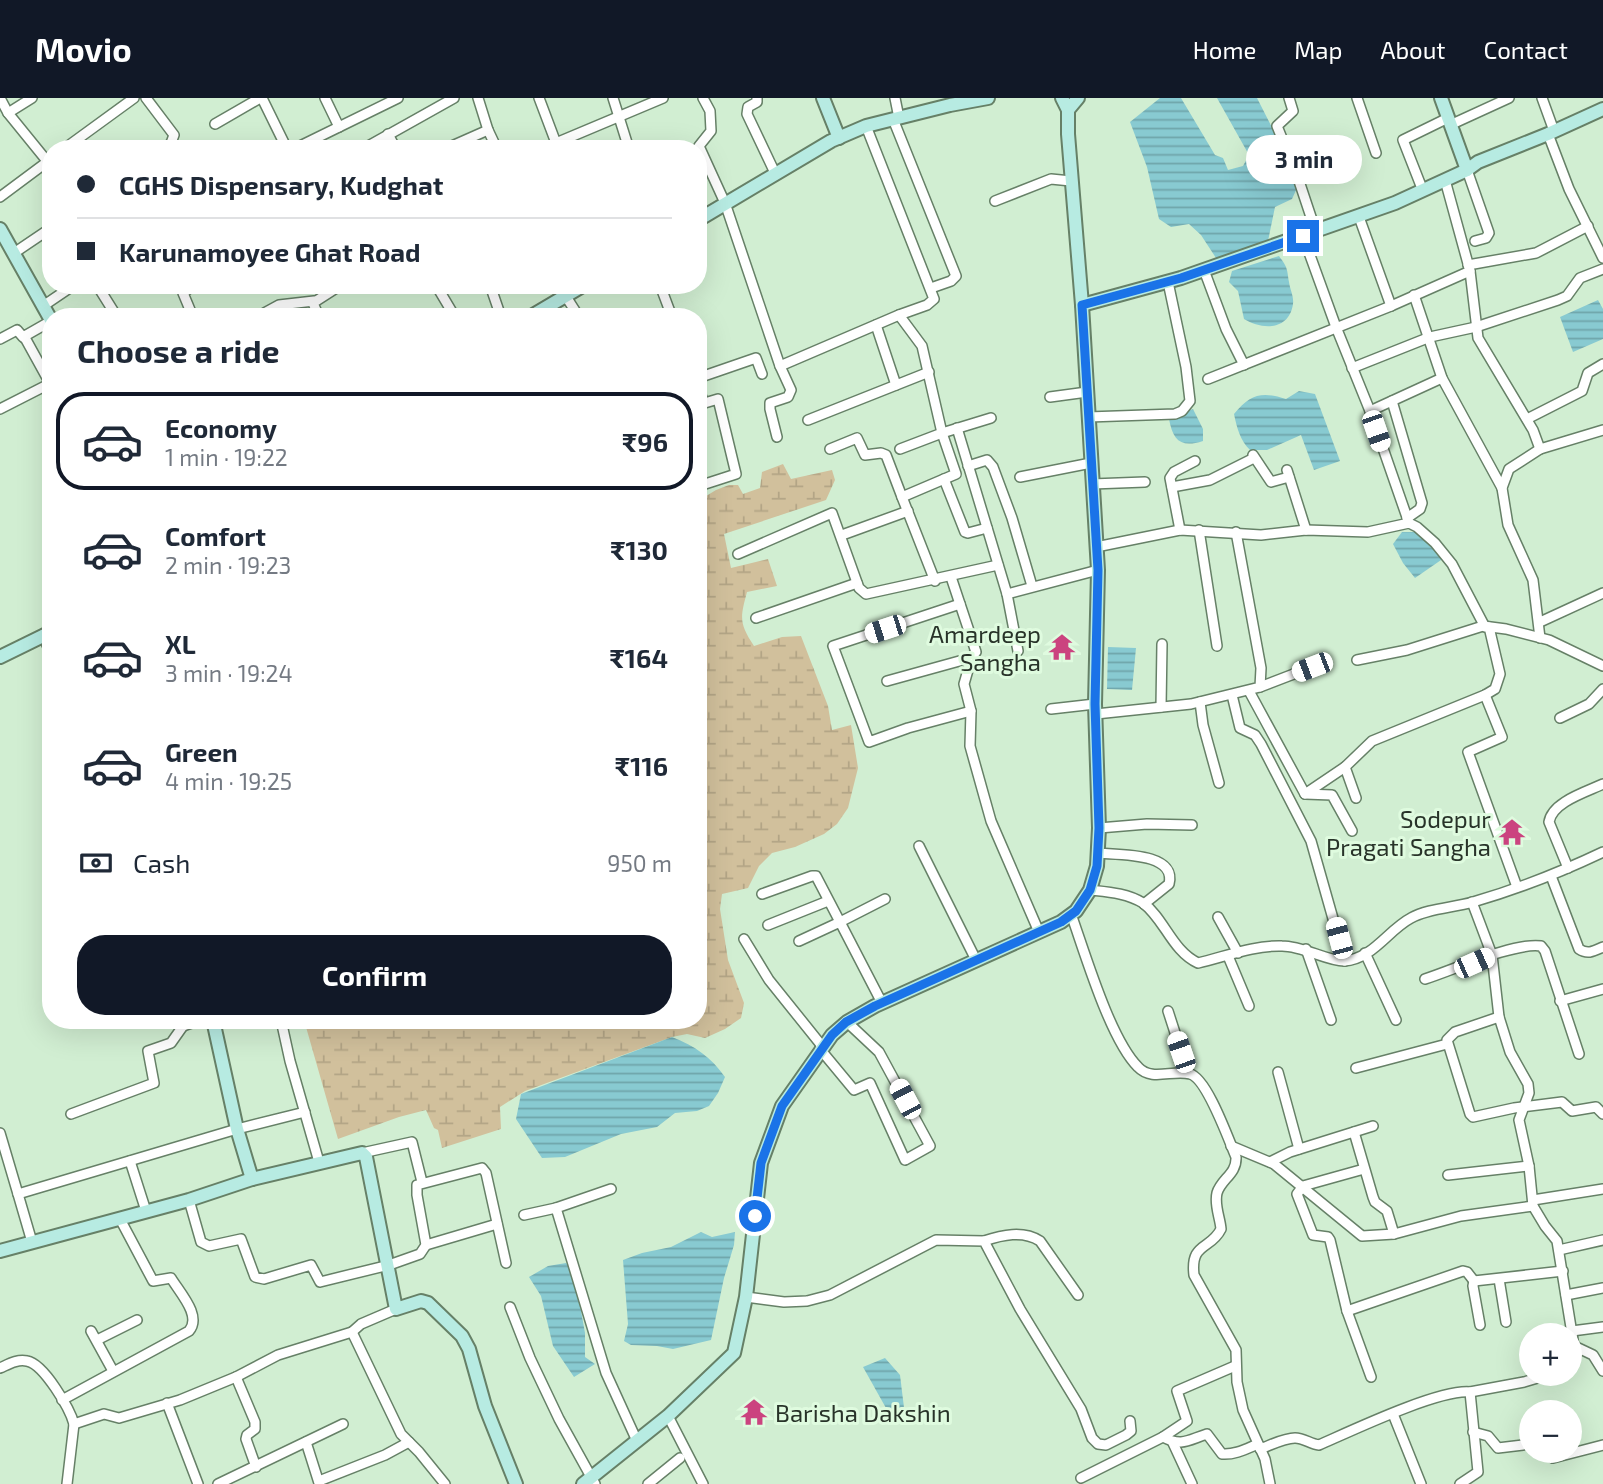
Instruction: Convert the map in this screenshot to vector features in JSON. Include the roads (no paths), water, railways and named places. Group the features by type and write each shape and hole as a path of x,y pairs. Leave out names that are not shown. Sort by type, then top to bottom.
{"street":[{"path":"0,98 5,111 42,152"},
{"path":"5,111 32,98"},
{"path":"76,140 134,98"},
{"path":"146,98 174,135 172,140"},
{"path":"215,124 261,98 282,140"},
{"path":"325,98 339,127"},
{"path":"312,140 398,98"},
{"path":"378,140 454,98"},
{"path":"478,98 493,140"},
{"path":"539,98 555,140"},
{"path":"613,98 626,140"},
{"path":"563,140 663,98"},
{"path":"703,98 710,111 711,131 704,140"},
{"path":"757,98 757,102 748,107 747,114 775,173"},
{"path":"824,98 839,138"},
{"path":"895,98 896,118 956,276 951,281 931,288"},
{"path":"707,214 775,173 866,126 988,98"},
{"path":"510,1307 547,1395 589,1482 668,1416 734,1353 746,1297 761,1163 782,1106 821,1047 846,1022 1039,932 1071,914 1090,890 1097,866 1099,828 1096,769 1098,570 1082,305 1065,104 1078,98"},
{"path":"1289,98 1293,111 1277,126 1298,178 1309,234 1336,327 1370,411 1408,521 1435,543 1452,564 1487,627 1500,674 1495,689 1372,741 1345,767 1305,794"},
{"path":"1357,98 1376,153"},
{"path":"1441,98 1489,233 1486,238 1475,241"},
{"path":"1423,191 1403,139 1509,98"},
{"path":"1542,98 1569,189 1603,258"},
{"path":"1082,305 1168,282 1359,216 1423,191 1478,162 1603,109"},
{"path":"780,366 933,302 931,288 866,126"},
{"path":"465,140 488,130"},
{"path":"388,134 391,140"},
{"path":"707,164 725,203 780,366 791,390 790,395 770,403 777,437"},
{"path":"0,197 42,165"},
{"path":"995,201 1051,179 1071,181"},
{"path":"1445,180 1469,268 1478,338 1527,419 1540,449"},
{"path":"1359,216 1391,306"},
{"path":"1208,379 1391,306 1469,268 1536,253 1587,226"},
{"path":"0,229 3,244 14,253 43,306 61,294"},
{"path":"14,253 42,234"},
{"path":"1352,368 1430,337 1476,327 1558,300 1567,296 1580,278 1603,269"},
{"path":"1204,270 1226,329 1244,365"},
{"path":"1088,417 1175,414 1182,411 1190,401 1186,367 1168,282"},
{"path":"272,308 279,304 314,301 326,294"},
{"path":"544,308 565,295 573,308"},
{"path":"1415,295 1443,378 1502,488 1508,525 1533,580 1540,638"},
{"path":"314,301 314,308"},
{"path":"899,315 922,346 942,433 956,474 902,497"},
{"path":"876,325 896,385"},
{"path":"24,336 42,326"},
{"path":"0,339 17,330 24,336 42,369"},
{"path":"707,375 756,358 762,374"},
{"path":"1527,419 1582,391 1588,373 1603,364"},
{"path":"808,420 929,372"},
{"path":"1370,411 1443,378"},
{"path":"0,409 42,388"},
{"path":"1051,397 1087,392"},
{"path":"707,402 718,399 736,474 707,483"},
{"path":"1096,547 1180,530 1261,535 1306,530 1368,532 1408,521 1420,509 1422,503 1392,401"},
{"path":"900,449 990,418"},
{"path":"957,428 1007,594 1018,651"},
{"path":"1502,488 1509,469 1540,449 1603,430"},
{"path":"830,449 857,438 866,455 881,453 886,456 935,581"},
{"path":"1172,486 1210,480 1252,457 1270,482 1288,474 1306,530"},
{"path":"968,466 987,460 993,467 1012,518 1032,586"},
{"path":"1180,530 1170,474 1195,461"},
{"path":"1020,477 1091,463"},
{"path":"944,479 965,532 987,528"},
{"path":"1093,484 1145,482"},
{"path":"842,535 908,511"},
{"path":"738,554 832,513 860,591 866,594 935,581 998,565"},
{"path":"1199,530 1217,646"},
{"path":"1236,533 1261,668 1260,687"},
{"path":"1007,594 1098,570"},
{"path":"951,577 976,652 972,656 964,684 971,711 970,746 992,821 1039,932"},
{"path":"756,618 858,583"},
{"path":"1540,622 1603,593"},
{"path":"960,604 833,646 869,742 971,711"},
{"path":"1357,660 1407,650 1487,627 1540,638 1603,666"},
{"path":"0,657 42,637"},
{"path":"1161,708 1162,644"},
{"path":"887,681 972,656"},
{"path":"1051,709 1161,708 1200,702 1249,691 1312,667"},
{"path":"1560,718 1589,704 1603,689"},
{"path":"1249,691 1305,794"},
{"path":"1232,695 1240,728 1255,736 1261,744 1311,841 1345,961"},
{"path":"1485,695 1502,737 1468,752 1517,887"},
{"path":"1200,702 1203,725 1219,783"},
{"path":"1345,767 1356,798"},
{"path":"1569,868 1549,822 1550,816 1558,807 1603,784"},
{"path":"1305,794 1332,795 1352,831"},
{"path":"1099,828 1158,823 1192,825"},
{"path":"919,846 976,960"},
{"path":"1090,890 1121,894 1144,904 1189,959 1198,963 1280,946 1306,949 1345,961 1384,941 1398,926 1412,917 1472,902 1550,876 1603,852"},
{"path":"1097,853 1149,859 1164,864 1169,870 1170,884 1144,904"},
{"path":"762,894 813,876 819,881 882,1003"},
{"path":"1550,876 1579,949 1584,953 1603,947"},
{"path":"799,941 885,899"},
{"path":"768,925 828,901"},
{"path":"1472,902 1492,955 1499,1017 1510,1052 1528,1084 1529,1093 1519,1121 1529,1166 1533,1203 1545,1226 1557,1241 1571,1323"},
{"path":"1071,914 1099,992 1118,1036 1135,1064 1145,1073 1188,1073"},
{"path":"1219,917 1249,1006"},
{"path":"744,939 769,980 854,1090 870,1083 905,1160 930,1146 879,1052 846,1022"},
{"path":"1425,979 1492,955 1541,946 1545,951 1579,1054"},
{"path":"1306,949 1331,1020"},
{"path":"1365,953 1396,1020"},
{"path":"1560,1001 1603,989"},
{"path":"1167,1011 1188,1073 1201,1083 1231,1146 1236,1164 1216,1196 1221,1229 1219,1234 1198,1249 1193,1263 1194,1275 1236,1350 1235,1366 1243,1410 1259,1447 1270,1484"},
{"path":"1499,1017 1455,1032 1450,1035 1447,1044 1473,1117 1562,1102 1572,1111 1595,1107 1603,1114"},
{"path":"71,1114 154,1083 148,1051 171,1043 178,1029"},
{"path":"215,1029 237,1129 252,1179"},
{"path":"283,1029 319,1162"},
{"path":"1356,1068 1447,1044"},
{"path":"1278,1072 1299,1149"},
{"path":"18,1194 237,1129 305,1112"},
{"path":"1270,1162 1299,1149 1373,1126"},
{"path":"1354,1132 1373,1198 1387,1211 1394,1234"},
{"path":"0,1133 32,1242"},
{"path":"0,1251 189,1200 252,1179 412,1142 422,1182"},
{"path":"1231,1146 1270,1162 1362,1236 1394,1234 1461,1216 1603,1189"},
{"path":"362,1153 366,1157 396,1309"},
{"path":"130,1161 146,1211"},
{"path":"1448,1175 1529,1166"},
{"path":"426,1245 416,1188 422,1182 482,1168 486,1173 506,1263"},
{"path":"1364,1169 1303,1186 1298,1191 1297,1198 1313,1235 1325,1236 1330,1240 1347,1311 1371,1377"},
{"path":"524,1215 556,1208 611,1189"},
{"path":"189,1200 201,1242 209,1246 241,1239 255,1278 259,1280 311,1265 320,1282 387,1265 420,1254 426,1245 497,1224"},
{"path":"556,1208 606,1373 636,1441"},
{"path":"62,1400 189,1331 194,1325 194,1317 171,1278 153,1281 120,1219"},
{"path":"746,1297 784,1303 807,1301 830,1295 936,1240 984,1241 1020,1234 1040,1241 1078,1295"},
{"path":"1559,1250 1603,1240"},
{"path":"984,1241 1020,1309 1081,1409 1092,1438 1098,1444 1105,1445 1131,1431 1130,1421"},
{"path":"1474,1281 1563,1271"},
{"path":"1347,1311 1467,1272 1474,1281 1480,1325"},
{"path":"1500,1279 1506,1321"},
{"path":"1566,1295 1603,1288"},
{"path":"74,1424 104,1414 118,1418 180,1400 236,1377 278,1355 352,1332 361,1324 421,1301 428,1303 462,1336 469,1349 485,1406 516,1484"},
{"path":"97,1340 137,1320"},
{"path":"1582,1330 1603,1327"},
{"path":"91,1331 113,1371"},
{"path":"352,1332 401,1434 445,1484"},
{"path":"1582,1351 1593,1355 1603,1371"},
{"path":"0,1368 18,1360 31,1361 46,1375 62,1400 74,1424 67,1484"},
{"path":"1081,1478 1163,1437 1187,1421 1177,1391 1235,1366"},
{"path":"236,1377 254,1422 255,1429 247,1434 246,1439 256,1467"},
{"path":"1163,1437 1172,1443 1180,1444 1207,1434 1222,1454 1228,1455 1294,1437 1319,1445 1425,1401 1461,1391 1470,1392 1519,1383"},
{"path":"1460,1484 1478,1472 1470,1392"},
{"path":"167,1403 198,1484"},
{"path":"1393,1414 1421,1484"},
{"path":"668,1416 703,1484"},
{"path":"218,1484 343,1424"},
{"path":"1473,1432 1488,1436 1498,1448 1519,1445"},
{"path":"306,1442 319,1482 385,1455 409,1442"},
{"path":"1172,1443 1192,1484"},
{"path":"1582,1450 1603,1445"},
{"path":"648,1484 680,1458"}],"water":[{"path":"1160,98 1181,98 1215,155 1223,158 1228,170 1243,166 1249,155 1217,98 1257,98 1296,175 1297,188 1292,199 1275,207 1268,241 1216,258 1201,235 1189,224 1171,227 1159,219 1147,167 1130,122"},
{"path":"1279,256 1287,269 1293,304 1290,313 1280,324 1274,326 1251,323 1244,319 1238,291 1229,282 1232,271"},
{"path":"1598,300 1603,309 1603,339 1573,352 1560,317"},
{"path":"1299,391 1315,394 1340,461 1314,470 1301,435 1267,450 1250,450 1244,442 1234,414 1240,407 1257,396 1270,395 1286,399"},
{"path":"1193,409 1203,429 1203,441 1189,444 1179,441 1173,433 1169,419"},
{"path":"1402,532 1415,532 1444,558 1415,578 1393,544"},
{"path":"1108,647 1136,648 1132,690 1107,689"},
{"path":"672,1037 702,1053 725,1077 709,1106 697,1111 675,1113 657,1127 621,1134 565,1157 542,1158 516,1119 521,1094"},
{"path":"701,1232 712,1237 735,1232 711,1340 673,1349 631,1345 624,1341 628,1324 623,1260 671,1247"},
{"path":"566,1263 574,1272 585,1333 585,1357 595,1364 574,1377 553,1346 541,1296 529,1277 548,1266"},
{"path":"885,1358 900,1375 905,1416 898,1422 886,1408 863,1367"}],"place":[{"name":"Amardeep Sangha","path":"1062,647"},
{"name":"Sodepur Pragati Sangha","path":"1512,832"},
{"name":"Barisha Dakshin","path":"754,1412"}]}
